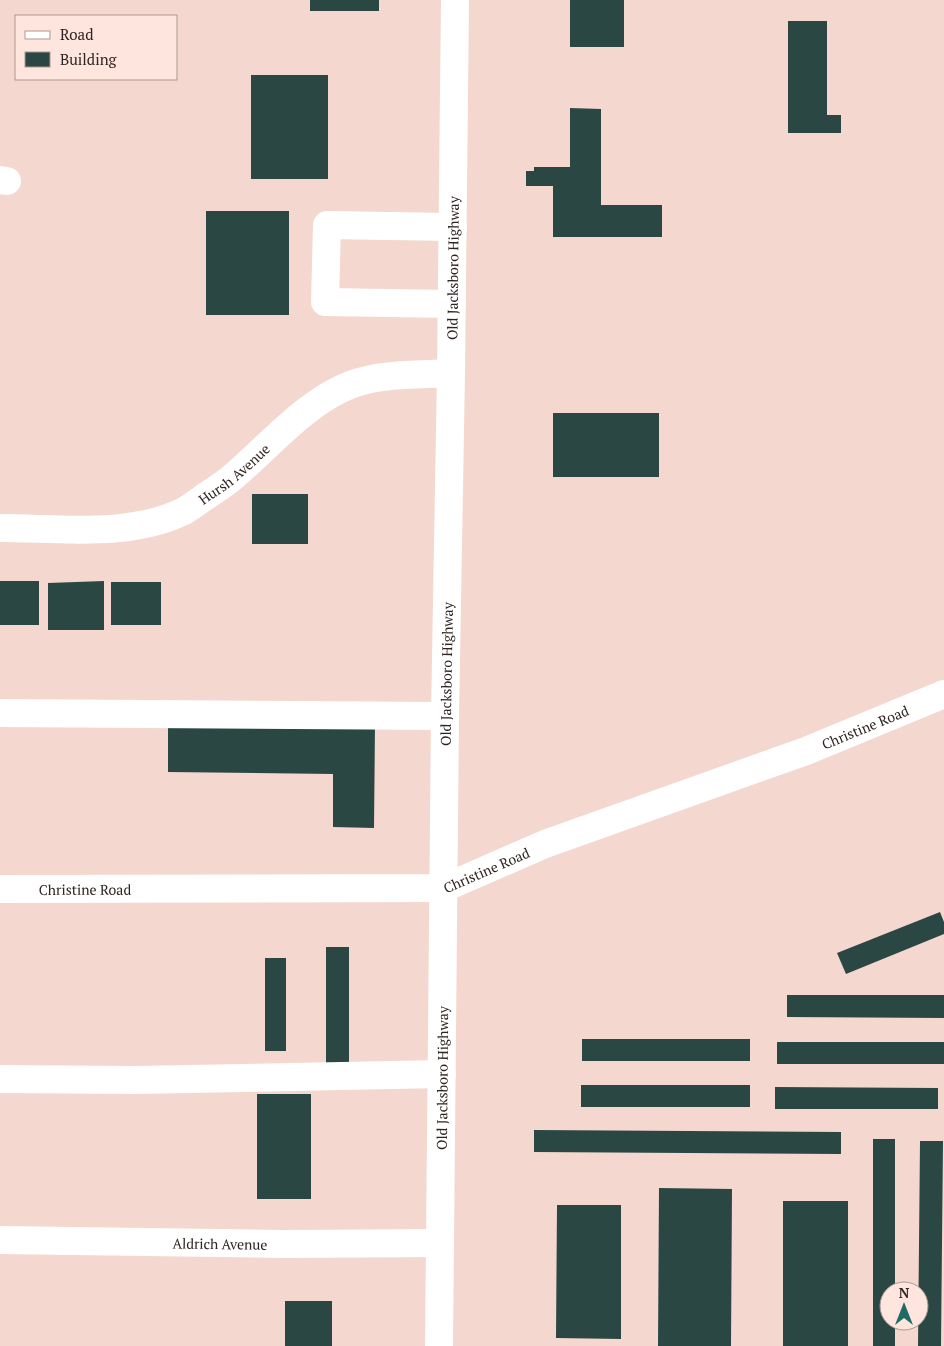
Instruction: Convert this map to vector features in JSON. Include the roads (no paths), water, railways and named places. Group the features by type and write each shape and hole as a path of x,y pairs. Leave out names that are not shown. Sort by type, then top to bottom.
{"street":[{"name":"Old Jacksboro Highway","path":"439,1346 455,0"},
{"path":"452,304 325,302 327,225 453,227"},
{"name":"Hursh Avenue","path":"0,528 97,529 127,528 152,523 185,511 232,478 313,405 348,386 377,379 451,373"},
{"name":"Christine Road","path":"0,889 444,888 546,844 806,751 944,694"},
{"path":"0,713 445,716"},
{"path":"0,1079 135,1080 442,1074"},
{"name":"Aldrich Avenue","path":"0,1240 283,1244 440,1243"}]}
